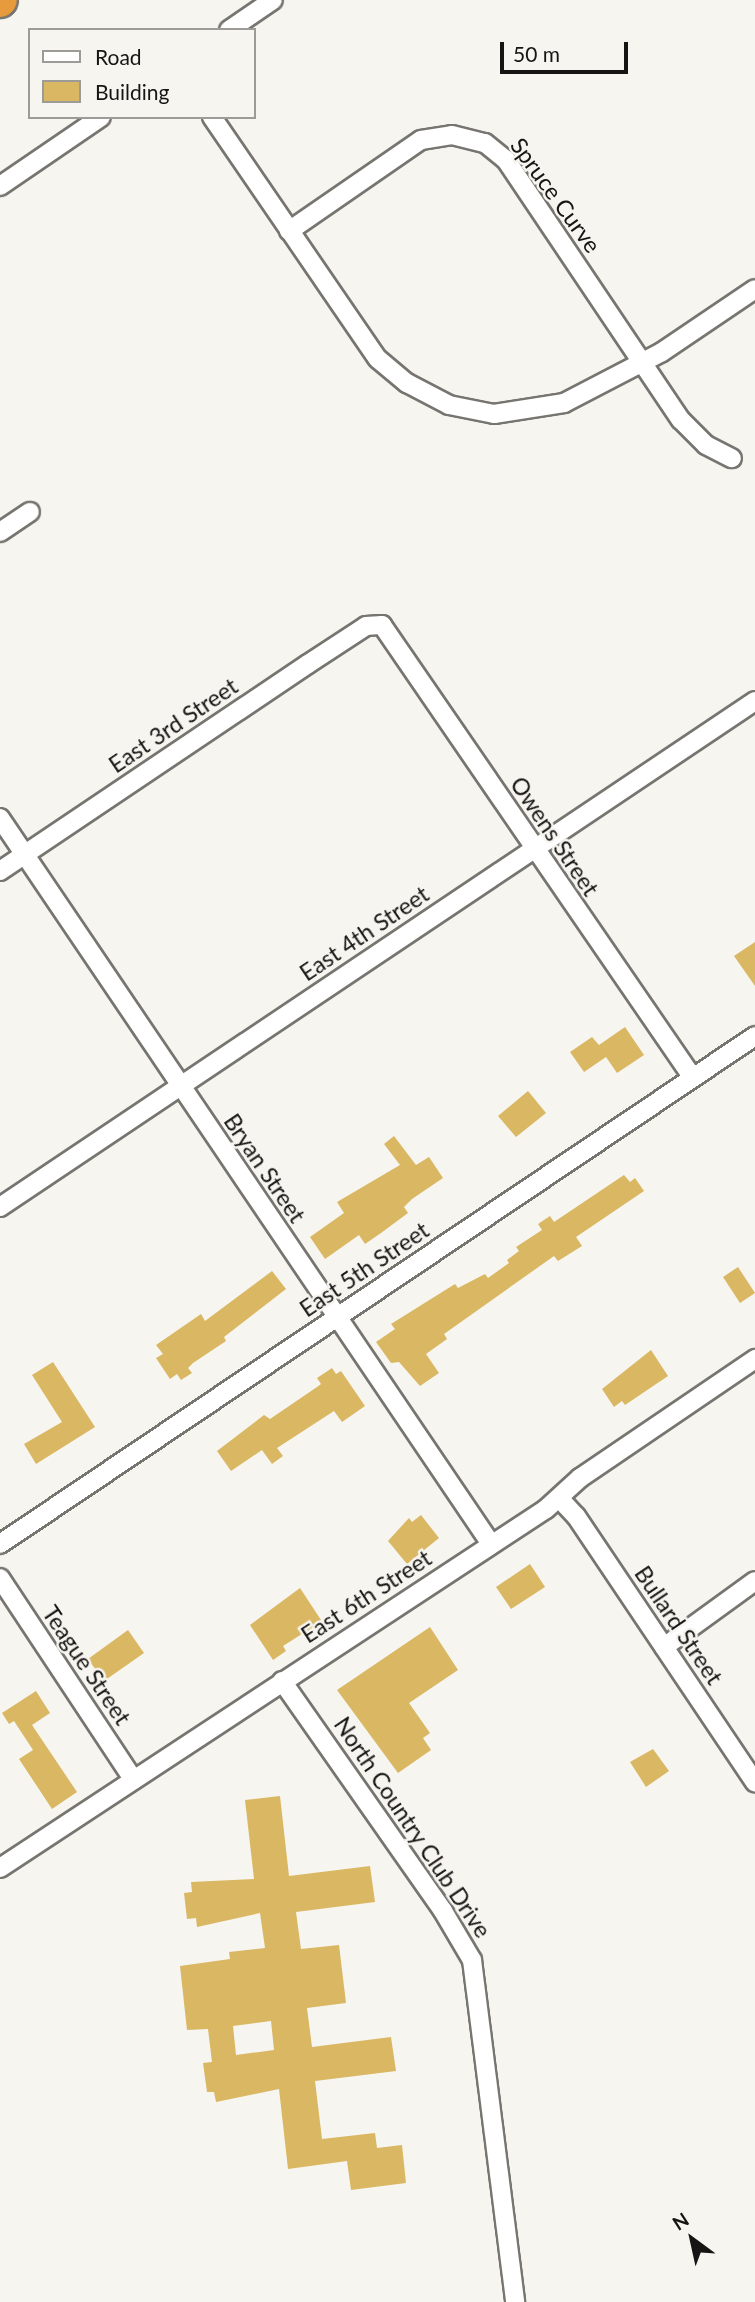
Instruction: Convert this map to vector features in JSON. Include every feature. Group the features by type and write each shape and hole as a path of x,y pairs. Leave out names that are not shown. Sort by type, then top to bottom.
{"street":[{"path":"232,28 273,0"},
{"path":"0,186 98,119"},
{"path":"213,119 378,359 407,383 449,405 495,414 545,409 582,396 643,361 755,289"},
{"name":"Spruce Curve","path":"289,231 421,140 452,135 485,143 506,160 686,426 718,453 733,458"},
{"path":"0,533 30,512"},
{"name":"Owens Street","path":"375,624 390,636 693,1078"},
{"name":"East 3rd Street","path":"0,871 308,664 375,624"},
{"name":"East 4th Street","path":"0,1208 755,701"},
{"name":"Bryan Street","path":"0,818 491,1544"},
{"name":"East 5th Street","path":"0,1544 755,1036"},
{"name":"East 6th Street","path":"0,1868 491,1544 559,1498 580,1478 755,1359"},
{"name":"Bullard Street","path":"559,1498 755,1782"},
{"name":"Teague Street","path":"0,1578 133,1779"},
{"path":"664,1647 755,1581"},
{"name":"North Country Club Drive","path":"282,1681 443,1911 472,1960 515,2302"}],"building":[{"path":"755,942 755,986 734,956"},
{"path":"625,1027 644,1055 617,1073 606,1057 584,1072 570,1052 592,1037 599,1045"},
{"path":"528,1091 546,1113 516,1137 498,1116"},
{"path":"394,1136 416,1165 429,1157 443,1178 404,1207 408,1213 365,1244 359,1235 325,1259 310,1237 344,1213 337,1202 400,1165 384,1144"},
{"path":"624,1175 630,1182 635,1178 644,1191 576,1237 582,1246 558,1261 554,1256 444,1334 447,1339 426,1354 439,1373 420,1386 399,1362 391,1363 376,1342 395,1329 391,1324 455,1284 458,1288 485,1274 488,1278 509,1263 507,1260 519,1251 516,1247 542,1230 538,1224 550,1216 554,1222"},
{"path":"738,1267 755,1293 740,1303 723,1277"},
{"path":"272,1271 286,1289 224,1337 226,1341 193,1363 188,1368 192,1373 181,1380 177,1374 170,1379 156,1358 163,1354 156,1345 201,1314 205,1321"},
{"path":"651,1350 668,1376 625,1405 622,1401 614,1407 602,1389"},
{"path":"53,1362 95,1427 36,1464 24,1444 62,1422 32,1375"},
{"path":"332,1368 336,1374 341,1371 365,1406 342,1422 334,1411 277,1448 283,1456 272,1464 262,1450 231,1471 217,1451 264,1415 270,1419 317,1387 321,1384 317,1378"},
{"path":"421,1515 439,1538 407,1564 388,1541 409,1518 412,1522"},
{"path":"530,1564 545,1587 511,1609 496,1587"},
{"path":"300,1588 321,1620 317,1623 321,1628 308,1637 305,1632 283,1646 286,1651 273,1660 250,1625"},
{"path":"430,1627 458,1670 409,1703 430,1733 423,1738 431,1750 398,1773 337,1690"},
{"path":"128,1630 144,1653 104,1681 88,1659"},
{"path":"36,1691 50,1713 32,1725 77,1792 52,1809 19,1759 33,1750 14,1721 9,1724 2,1713"},
{"path":"653,1749 669,1771 646,1787 630,1762"},
{"path":"280,1796 289,1876 370,1866 375,1902 296,1912 301,1949 339,1945 346,2003 307,2008 312,2047 391,2037 396,2071 315,2081 322,2139 375,2133 377,2148 402,2145 406,2183 351,2190 347,2161 288,2169 279,2089 216,2102 214,2092 207,2092 203,2063 212,2062 208,2029 187,2030 180,1966 230,1959 229,1952 265,1948 260,1913 197,1927 196,1918 187,1919 184,1893 192,1892 191,1882 254,1879 245,1800","holes":["271,2021 274,2050 236,2055 233,2026"]}]}
